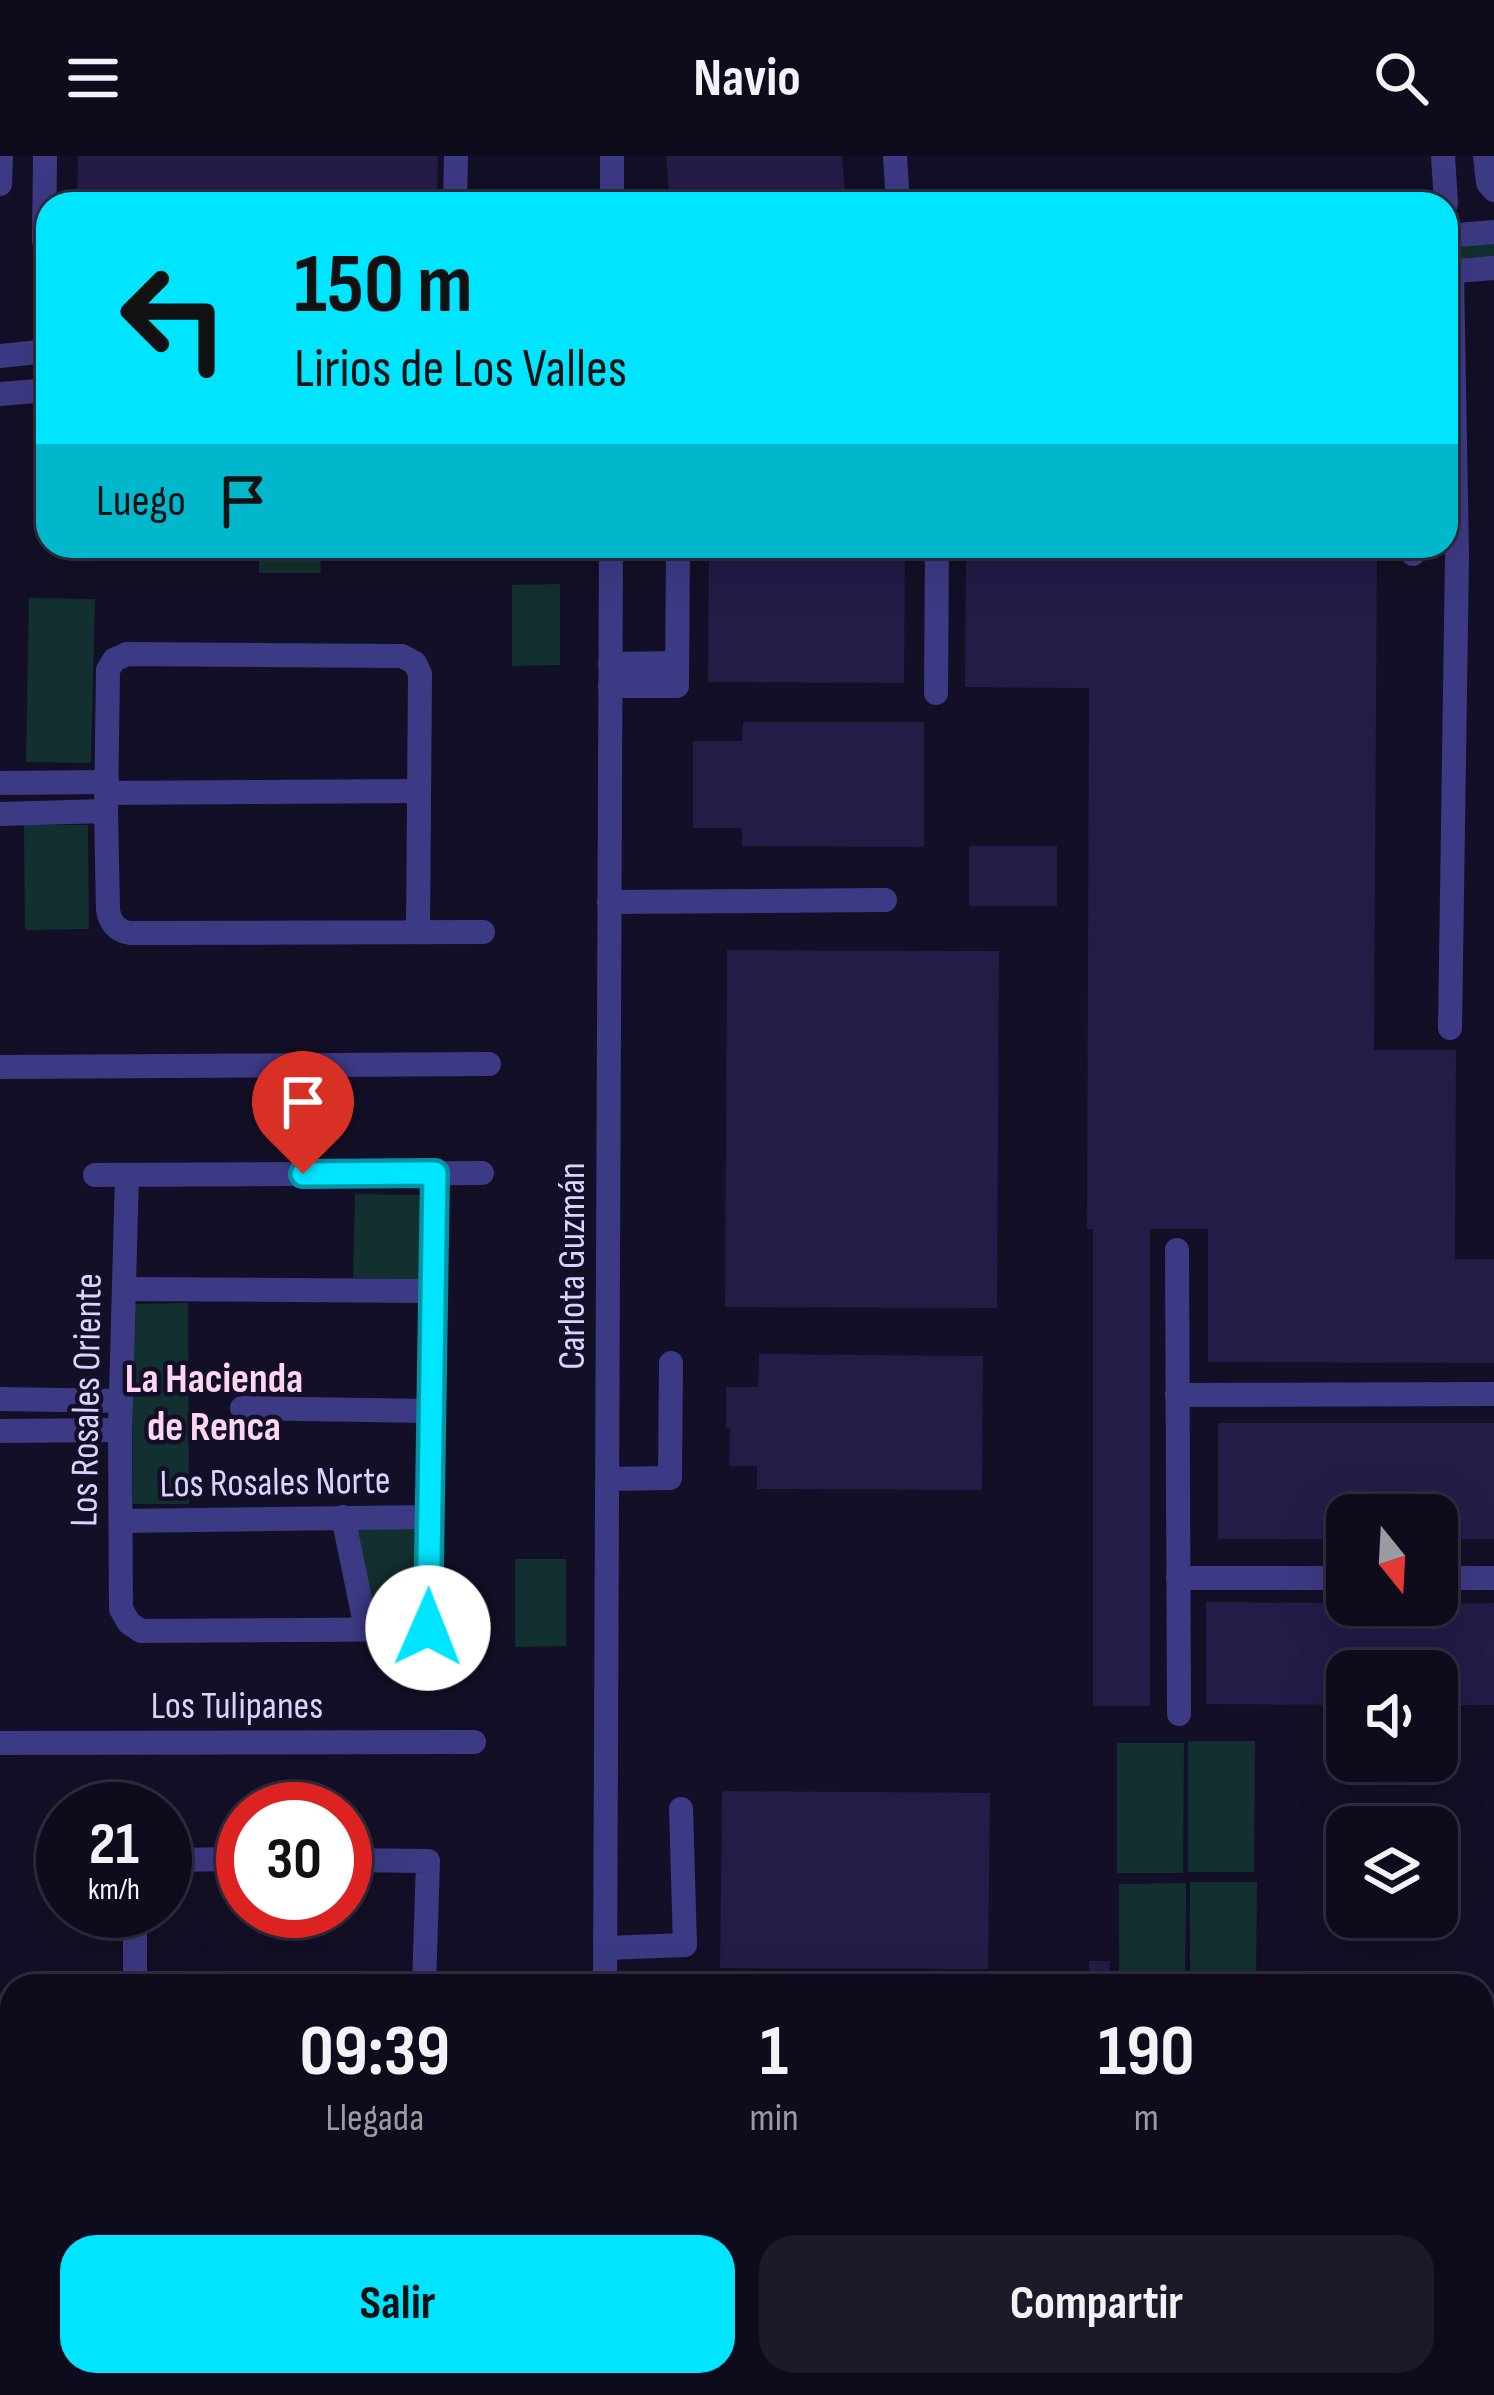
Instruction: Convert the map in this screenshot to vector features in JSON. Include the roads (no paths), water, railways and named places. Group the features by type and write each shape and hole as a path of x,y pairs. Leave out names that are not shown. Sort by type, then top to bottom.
{"street":[{"path":"0,184 1,156"},
{"path":"45,192 46,156"},
{"path":"455,192 456,156"},
{"path":"612,156 612,192"},
{"path":"895,156 897,192"},
{"path":"1443,156 1445,192"},
{"path":"1486,156 1488,183 1494,190"},
{"path":"1458,235 1494,232"},
{"path":"1458,270 1494,268"},
{"path":"0,356 36,352"},
{"path":"0,394 36,391"},
{"name":"Carlota Guzmán","path":"605,1974 611,558"},
{"path":"610,675 677,664 678,558"},
{"path":"936,693 937,558"},
{"path":"1450,1028 1457,558"},
{"path":"418,932 420,674 415,662 402,656 127,654 114,660 108,670 106,795 109,916 115,926 124,932 418,932 483,932"},
{"path":"0,783 106,795 419,791"},
{"path":"0,814 106,795"},
{"path":"609,902 884,900"},
{"path":"0,1067 489,1064"},
{"path":"428,1628 435,1173"},
{"path":"94,1175 482,1173"},
{"name":"Los Rosales Oriente","path":"127,1175 119,1430 122,1609 129,1623 141,1631 366,1628"},
{"path":"1177,1250 1179,1714"},
{"path":"124,1289 433,1291"},
{"path":"608,1479 670,1478 671,1363"},
{"path":"1177,1395 1494,1394"},
{"path":"0,1399 121,1401"},
{"path":"242,1408 431,1411"},
{"path":"0,1431 119,1430"},
{"name":"Los Rosales Norte","path":"122,1521 430,1516"},
{"path":"343,1517 366,1628 467,1629"},
{"path":"1178,1578 1326,1578"},
{"path":"1458,1578 1494,1578"},
{"name":"Los Tulipanes","path":"0,1742 474,1742"},
{"path":"606,1948 686,1945 681,1809"},
{"path":"372,1860 428,1861 424,1974"},
{"path":"135,1938 135,1974"}],"district":[{"name":"La Hacienda de Renca","path":"214,1403"}]}
